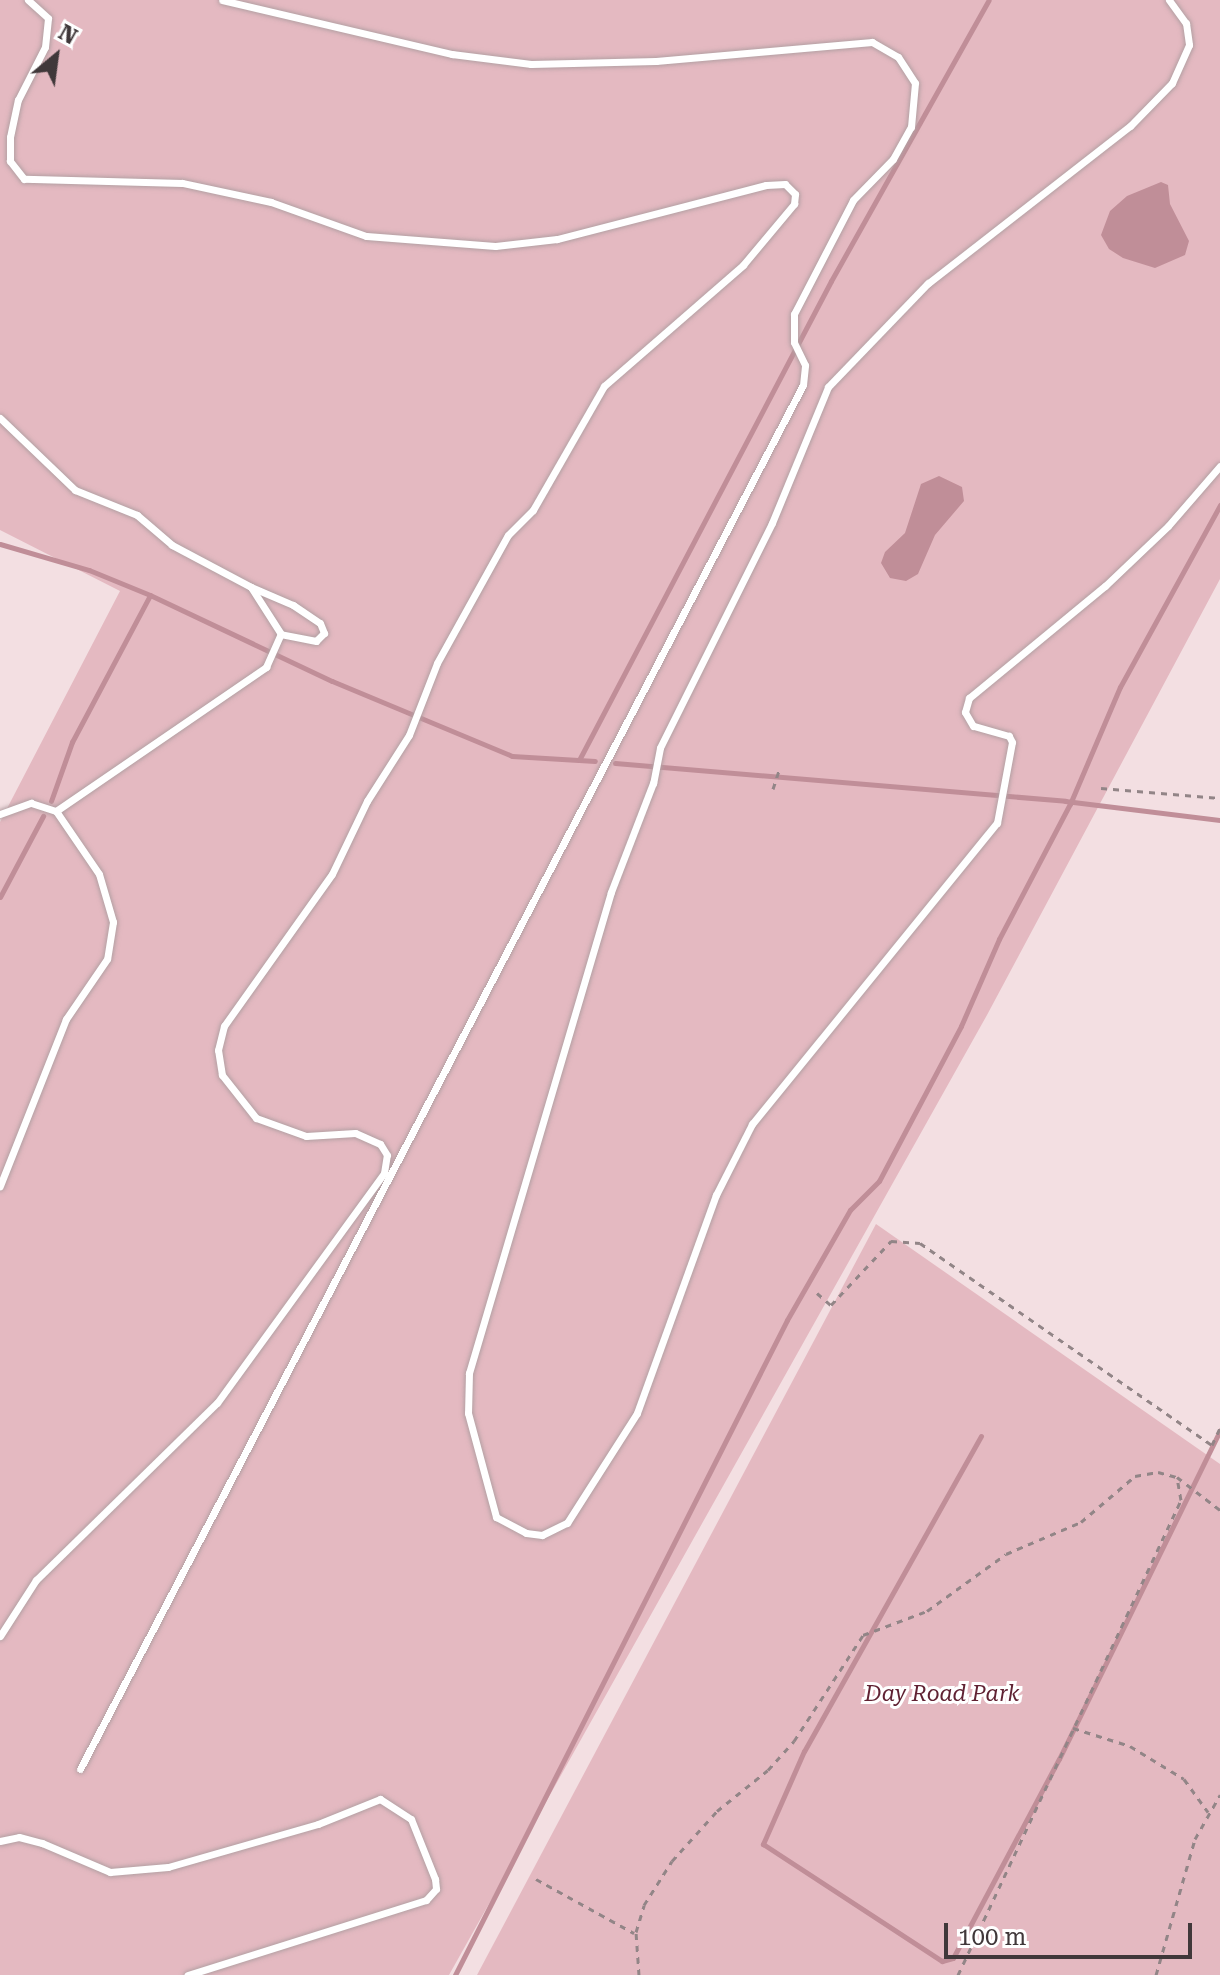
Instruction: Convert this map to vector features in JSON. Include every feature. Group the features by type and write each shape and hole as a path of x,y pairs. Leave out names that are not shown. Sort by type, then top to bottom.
{"lane":[{"path":"0,1636 36,1580 217,1403 384,1173 387,1155 380,1144 355,1133 306,1136 256,1118 222,1075 218,1050 224,1026 332,874 410,731 437,663 508,535 533,510 604,386 743,265 794,204 792,187 766,185 557,239 495,246 366,236 271,202 182,183 24,179 10,161 10,137 18,100 45,47 48,18 28,0"},
{"path":"80,1769 803,385 805,365 794,342 794,314 853,200 893,159 911,127 915,83 898,57 872,42 656,61 531,64 452,54 222,0"},
{"path":"1169,0 1186,23 1189,45 1172,83 1130,126 928,283 828,387 772,523 658,759 653,781 619,866 468,1383 468,1413 496,1517 526,1533 555,1533 567,1523 637,1413 716,1195 752,1124 997,823 1012,742 1009,736 973,726 965,712 969,698 1105,586 1168,526 1220,466"},
{"path":"0,418 75,490 137,515 172,545 251,587 293,605 320,623 324,633 316,641 279,638"},
{"path":"251,587 279,638"},
{"path":"56,811 254,678 268,662 279,638"},
{"path":"0,814 31,803 56,811 99,874 113,922 107,959 66,1019 0,1186"},
{"path":"0,1841 19,1837 42,1843 110,1872 168,1867 318,1824 380,1799 411,1819 435,1879 436,1889 426,1900 188,1975"}],"path":[{"path":"773,789 780,768"},
{"path":"1101,788 1220,798"},
{"path":"817,1293 831,1305 891,1241 920,1243 1212,1445 1220,1428"},
{"path":"639,1975 636,1934 644,1905 672,1861 717,1811 768,1770 794,1741 863,1635 874,1626 927,1611 1006,1554 1081,1522 1135,1476 1158,1472 1177,1477 1220,1510"},
{"path":"958,1975 1181,1500 1177,1477"},
{"path":"1073,1728 1130,1746 1184,1779 1208,1812"},
{"path":"1156,1975 1195,1839 1220,1795"},
{"path":"536,1879 636,1934"}],"green space":[{"path":"0,0 1220,0 1220,579 987,1015 449,1975 0,1975 0,822 120,591 0,530"},
{"name":"Day Road Park","path":"876,1224 1220,1464 1220,1975 477,1975"}],"shaded area":[{"path":"1161,182 1168,185 1170,204 1189,241 1185,255 1155,268 1123,258 1109,249 1101,235 1110,211 1127,196"},
{"path":"939,476 962,487 964,501 935,535 918,574 906,581 890,578 881,563 885,552 905,533 921,484"}],"waterway":[{"path":"579,760 831,281 989,0"},
{"path":"455,1975 787,1320 850,1210 879,1181 961,1026 999,939 1070,804 1120,687 1220,505"},
{"path":"0,544 89,570 150,595 332,681 512,756 595,761"},
{"path":"51,801 72,742 150,595"},
{"path":"615,763 1065,801 1220,820"},
{"path":"0,897 43,816"},
{"path":"981,1436 804,1751 763,1844 942,1961 953,1958 1059,1759 1220,1430"}]}
